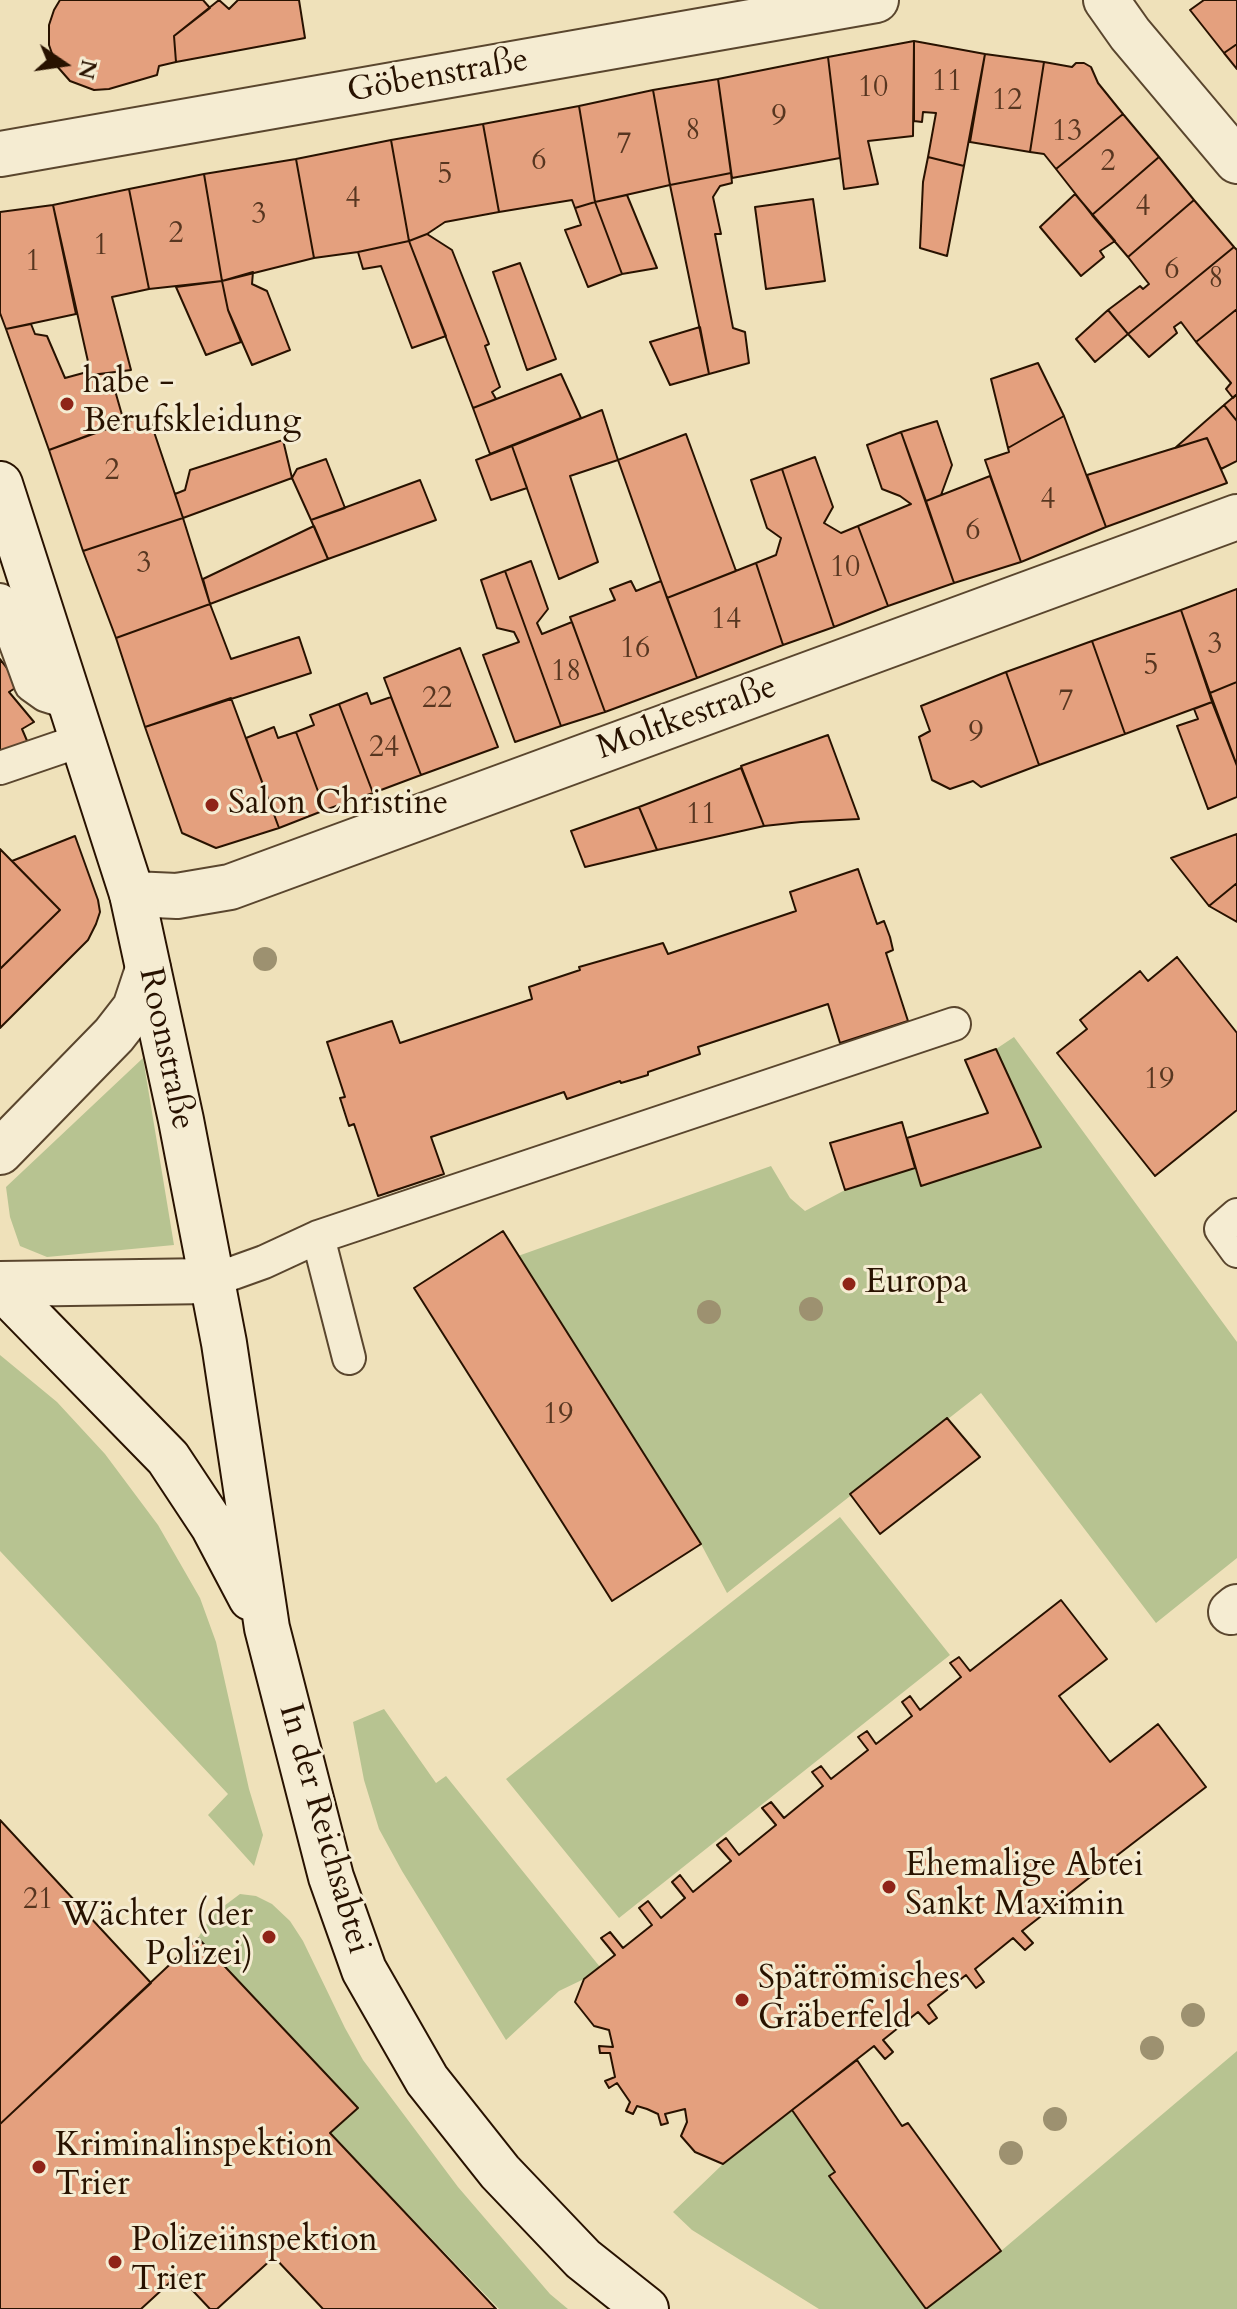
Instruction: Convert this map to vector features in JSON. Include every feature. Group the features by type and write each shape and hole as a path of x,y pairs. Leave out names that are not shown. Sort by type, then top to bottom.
{"street":[{"name":"Göbenstraße","path":"0,154 876,0"},
{"path":"1106,0 1130,34 1237,161"},
{"name":"Roonstraße","path":"0,484 132,894 181,1120 224,1343 267,1628"},
{"name":"Moltkestraße","path":"132,894 177,896 230,887 1237,517"},
{"path":"0,1152 114,1035 135,1008 148,969"},
{"path":"0,1285 211,1281"},
{"path":"0,1285 168,1458 213,1526 267,1628"},
{"name":"In der Reichsabtei","path":"267,1628 331,1877 364,1970 427,2080 500,2172 583,2259 646,2309"}],"lane":[{"path":"0,600 31,685 76,721 0,768"},
{"path":"211,1281 264,1262 318,1237 954,1024"},
{"path":"1237,1215 1221,1229 1237,1251"},
{"path":"318,1237 349,1358"}],"green space":[{"path":"1014,1037 1237,1342 1237,1558 1156,1623 981,1393 727,1593 701,1544 518,1256 771,1166 790,1198 805,1211 845,1190 915,1168 921,1185 1041,1147 996,1049"},
{"path":"143,1058 174,1245 47,1257 20,1246 10,1217 6,1187"},
{"path":"0,1355 57,1402 105,1454 158,1525 200,1598 216,1642 249,1789 263,1835 254,1866 208,1815 228,1794 0,1551"},
{"path":"840,1517 950,1655 619,1918 506,1779"},
{"path":"384,1709 436,1783 446,1776 600,1967 559,1991 506,2040 379,1829 364,1780 353,1722"},
{"path":"240,1894 256,1896 272,1904 290,1921 363,2060 458,2187 550,2294 568,2309 499,2309 330,2133 357,2107 198,1938 212,1915"},
{"path":"1237,2051 1237,2309 926,2309 1001,2251"},
{"path":"792,2110 926,2309 819,2309 692,2230 673,2212 723,2164"}],"building":[{"path":"60,0 203,0 210,8 174,36 176,62 159,66 157,75 109,89 94,90 70,81 56,65 49,45 49,25"},
{"path":"219,0 229,9 238,0 299,0 305,38 176,62 174,36"},
{"path":"1204,0 1237,0 1237,44 1224,53 1190,10"},
{"path":"914,41 985,54 964,166 928,157 936,113 923,112 922,122 914,121"},
{"path":"914,41 913,136 868,141 878,184 844,189 828,57"},
{"path":"1237,44 1237,69 1224,53"},
{"path":"985,54 1044,62 1030,152 970,142"},
{"path":"828,57 840,158 732,178 718,79"},
{"path":"1044,62 1072,67 1076,63 1084,63 1091,67 1098,83 1123,114 1056,169 1044,154 1030,152"},
{"path":"718,79 731,173 670,185 653,90"},
{"path":"653,90 670,185 595,202 579,106"},
{"path":"579,106 595,202 575,208 572,200 499,212 483,124"},
{"path":"1123,114 1159,157 1092,215 1056,169"},
{"path":"483,124 499,212 445,222 409,241 391,140"},
{"path":"391,140 409,241 314,258 296,159"},
{"path":"928,157 964,166 947,256 920,248 923,182"},
{"path":"1159,157 1194,200 1128,257 1092,215"},
{"path":"296,159 314,258 222,281 204,174"},
{"path":"731,173 732,183 720,186 713,197 721,234 715,234 733,328 745,332 749,363 709,374 670,185"},
{"path":"204,174 222,281 149,289 129,189"},
{"path":"129,189 149,289 112,297 131,370 91,375 53,205"},
{"path":"1075,194 1115,241 1100,251 1104,257 1081,276 1040,227"},
{"path":"627,195 657,268 622,274 595,202"},
{"path":"813,199 825,281 766,289 755,207"},
{"path":"1194,200 1234,247 1128,334 1108,310 1140,286 1143,289 1149,284 1128,257"},
{"path":"595,202 622,274 588,287 565,230 581,225 575,208"},
{"path":"53,205 76,314 6,329 0,313 0,212"},
{"path":"427,234 452,250 489,344 485,346 500,387 492,392 496,399 473,408 409,241"},
{"path":"409,241 446,336 412,348 381,266 363,269 358,252"},
{"path":"1234,247 1237,250 1237,309 1196,342 1181,322 1174,327 1177,333 1149,357 1128,334"},
{"path":"520,263 556,359 527,370 493,272"},
{"path":"253,272 252,284 267,291 290,350 252,365 228,310 222,281"},
{"path":"222,281 228,310 241,342 206,355 176,287"},
{"path":"1237,309 1237,394 1233,398 1226,389 1231,383 1196,342"},
{"path":"1108,310 1128,334 1095,362 1076,339"},
{"path":"31,324 35,334 47,336 65,378 87,372 91,375 110,373 124,422 49,450 6,329"},
{"path":"700,327 709,374 670,385 650,342"},
{"path":"1038,363 1064,416 1008,448 991,379"},
{"path":"561,374 581,418 490,454 473,408"},
{"path":"1237,394 1237,421 1224,405"},
{"path":"1224,405 1237,421 1237,461 1221,469 1207,438 1175,448"},
{"path":"602,410 618,460 570,476 598,562 559,579 512,446"},
{"path":"148,414 183,518 83,551 49,450"},
{"path":"1064,416 1106,527 1021,562 985,460 1009,452 1008,448"},
{"path":"937,421 952,465 941,495 926,501 901,432"},
{"path":"901,432 954,583 888,606 858,526 911,504 882,489 867,445"},
{"path":"686,434 736,571 667,598 618,460"},
{"path":"1207,438 1227,483 1106,527 1087,475"},
{"path":"283,440 292,478 183,518 175,494 185,490 190,470"},
{"path":"512,446 527,488 491,500 476,460"},
{"path":"815,457 833,507 824,523 841,533 858,526 888,606 834,627 782,469"},
{"path":"326,459 345,508 311,520 292,478 297,469"},
{"path":"782,469 834,627 783,645 756,563 776,555 781,538 767,528 751,480"},
{"path":"990,476 1021,562 954,583 926,501"},
{"path":"420,480 436,520 328,559 311,520"},
{"path":"183,518 210,604 116,638 83,551"},
{"path":"314,526 328,559 210,604 203,579"},
{"path":"531,561 548,609 537,623 542,634 572,622 605,712 561,726 505,571"},
{"path":"756,563 783,645 697,678 667,598"},
{"path":"505,571 561,726 515,742 483,655 519,642 514,632 497,628 481,580"},
{"path":"631,581 636,591 661,581 697,678 605,712 570,617 615,600 610,589"},
{"path":"1237,589 1237,682 1210,693 1181,610"},
{"path":"210,604 231,659 299,637 311,673 145,727 116,638"},
{"path":"1181,610 1212,702 1125,734 1092,641"},
{"path":"1092,641 1125,734 1039,765 1006,672"},
{"path":"460,648 498,747 421,775 384,678"},
{"path":"0,659 20,685 9,692 34,722 22,729 28,743 0,753"},
{"path":"1006,672 1039,765 981,787 973,781 950,789 932,780 919,737 930,731 921,706"},
{"path":"1237,682 1237,766 1210,693"},
{"path":"367,693 371,704 391,697 421,775 373,793 339,704"},
{"path":"231,698 279,828 216,848 182,833 145,727"},
{"path":"1212,702 1237,766 1237,797 1208,809 1177,726 1198,719 1194,709"},
{"path":"339,704 373,793 325,810 296,732 314,725 310,715"},
{"path":"274,727 278,738 296,732 325,810 279,828 246,738"},
{"path":"828,735 859,819 764,826 741,766"},
{"path":"741,768 764,826 657,850 639,807"},
{"path":"639,807 657,850 585,867 571,831"},
{"path":"1237,834 1237,883 1209,906 1171,858"},
{"path":"75,836 98,900 100,912 96,924 88,940 0,1028 0,969 60,910 12,861"},
{"path":"0,849 60,910 0,969"},
{"path":"858,869 877,924 884,921 890,937 893,950 886,953 908,1021 840,1043 828,1004 698,1047 700,1054 648,1072 648,1075 567,1099 564,1092 431,1137 444,1174 378,1196 354,1124 349,1126 340,1098 345,1097 327,1042 392,1021 400,1043 532,999 529,987 580,970 579,967 663,943 668,954 796,911 790,892"},
{"path":"1237,883 1237,922 1209,906"},
{"path":"1177,957 1237,1033 1237,1110 1155,1176 1057,1053 1087,1029 1080,1020 1140,971 1148,981"},
{"path":"996,1049 1041,1147 921,1186 907,1138 988,1113 965,1060"},
{"path":"902,1122 915,1168 845,1190 830,1143"},
{"path":"503,1231 701,1544 612,1601 414,1288"},
{"path":"947,1418 980,1457 880,1534 850,1494"},
{"name":"Ehemalige Abtei Sankt Maximin","path":"1061,1600 1107,1659 1059,1696 1110,1762 1158,1724 1206,1787 1115,1857 1124,1868 1115,1875 1107,1864 1066,1896 1077,1909 1068,1915 1058,1903 1022,1931 1033,1943 1025,1950 1013,1938 975,1969 984,1982 976,1988 966,1975 928,2005 937,2018 929,2024 918,2012 883,2040 893,2052 885,2059 874,2046 723,2164 695,2152 681,2136 687,2122 685,2109 665,2114 668,2123 661,2125 658,2114 647,2109 637,2106 633,2114 626,2111 630,2102 617,2083 609,2088 605,2081 615,2077 610,2053 600,2053 599,2046 613,2047 609,2030 594,2026 575,2002 584,1979 615,1955 601,1938 610,1932 623,1948 652,1925 639,1908 648,1901 661,1918 685,1898 672,1882 680,1875 693,1892 731,1861 717,1845 726,1838 739,1855 776,1825 762,1808 771,1802 784,1818 823,1786 812,1772 821,1766 831,1779 868,1750 858,1737 867,1731 876,1744 912,1716 902,1702 910,1696 920,1710 961,1677 950,1663 959,1657 970,1671"},
{"path":"0,1820 151,1983 0,2124"},
{"path":"198,1938 358,2108 330,2133 496,2309 323,2309 274,2257 217,2309 210,2309 178,2275 141,2309 0,2309 0,2124"},
{"path":"857,2060 902,2126 908,2123 1001,2251 926,2309 829,2176 835,2172 792,2110"}],"place":[{"name":"habe - Berufskleidung","path":"67,404"},
{"name":"Salon Christine","path":"212,805"},
{"name":"Europa","path":"849,1284"},
{"name":"Ehemalige Abtei Sankt Maximin","path":"889,1887"},
{"name":"Wächter (der Polizei)","path":"269,1937"},
{"name":"Spätrömisches Gräberfeld","path":"742,2000"},
{"name":"Kriminalinspektion Trier","path":"39,2167"},
{"name":"Polizeiinspektion Trier","path":"115,2262"}]}
